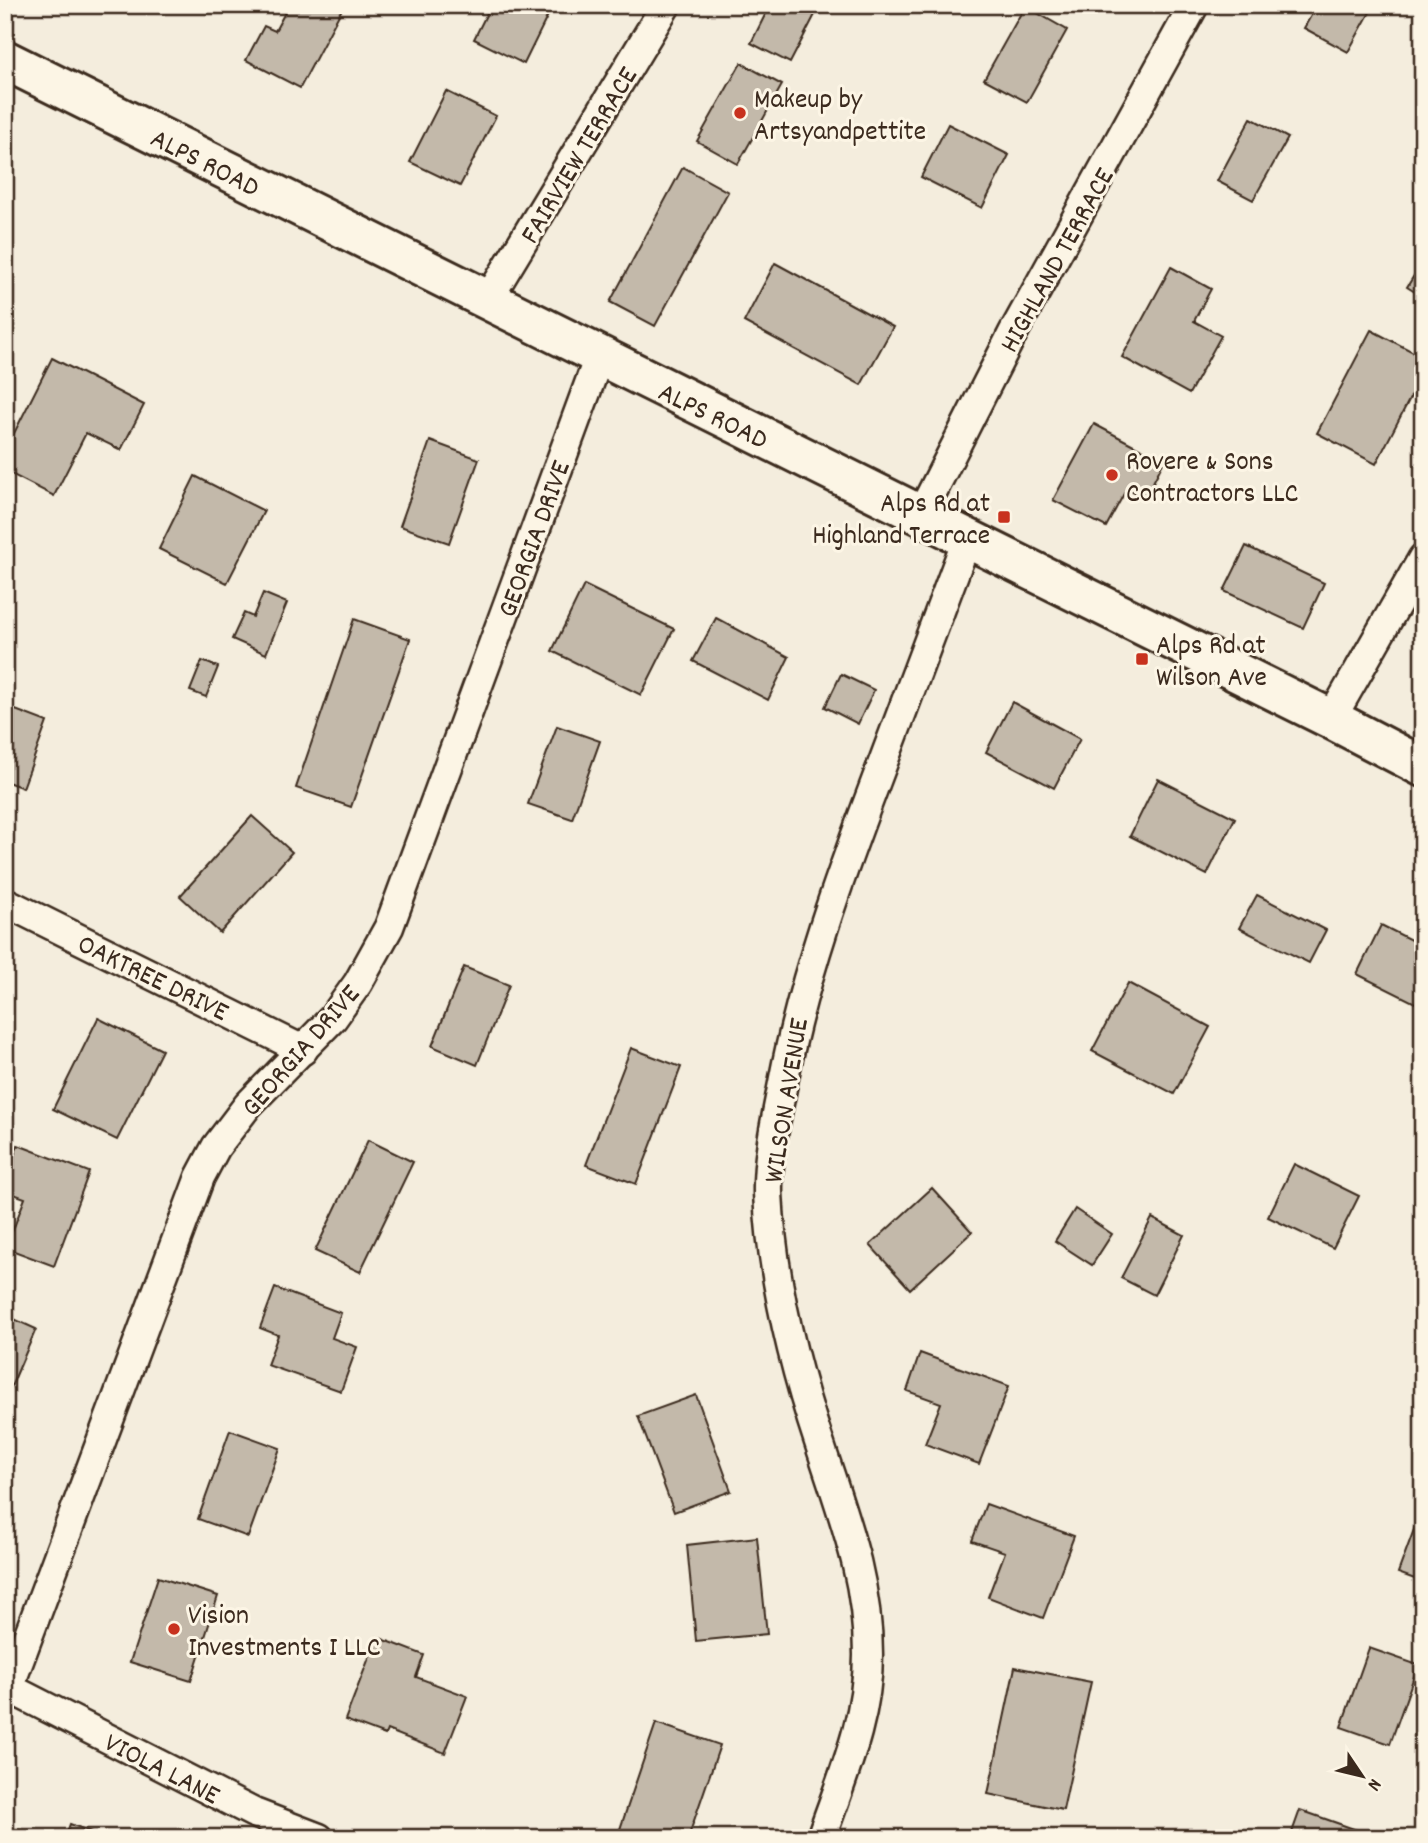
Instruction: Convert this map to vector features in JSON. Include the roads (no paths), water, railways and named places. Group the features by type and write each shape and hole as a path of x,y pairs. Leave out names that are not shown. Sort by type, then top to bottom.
{"main road":[{"name":"ALPS ROAD","path":"5,60 1423,767"}],"street":[{"name":"FAIRVIEW TERRACE","path":"487,302 666,5"},
{"name":"HIGHLAND TERRACE","path":"920,516 1013,333 1194,5"},
{"name":"GEORGIA DRIVE","path":"7,1693 200,1177 216,1147 248,1105 303,1051 358,983 389,927 599,357"},
{"name":"WILSON AVENUE","path":"821,1838 849,1765 863,1712 868,1656 865,1598 853,1539 794,1358 777,1274 768,1190 776,1121 795,1020 823,922 967,539"},
{"path":"1331,719 1423,558"},
{"name":"OAKTREE DRIVE","path":"5,902 303,1051"},
{"name":"VIOLA LANE","path":"7,1693 243,1808 319,1838"}],"place":[{"name":"Makeup by Artsyandpettite","path":"740,113"},
{"name":"Rovere & Sons Contractors LLC","path":"1112,475"},
{"name":"Alps Rd at Highland Terrace","path":"1004,517"},
{"name":"Alps Rd at Wilson Ave","path":"1142,659"},
{"name":"Vision Investments I LLC","path":"174,1629"}]}
